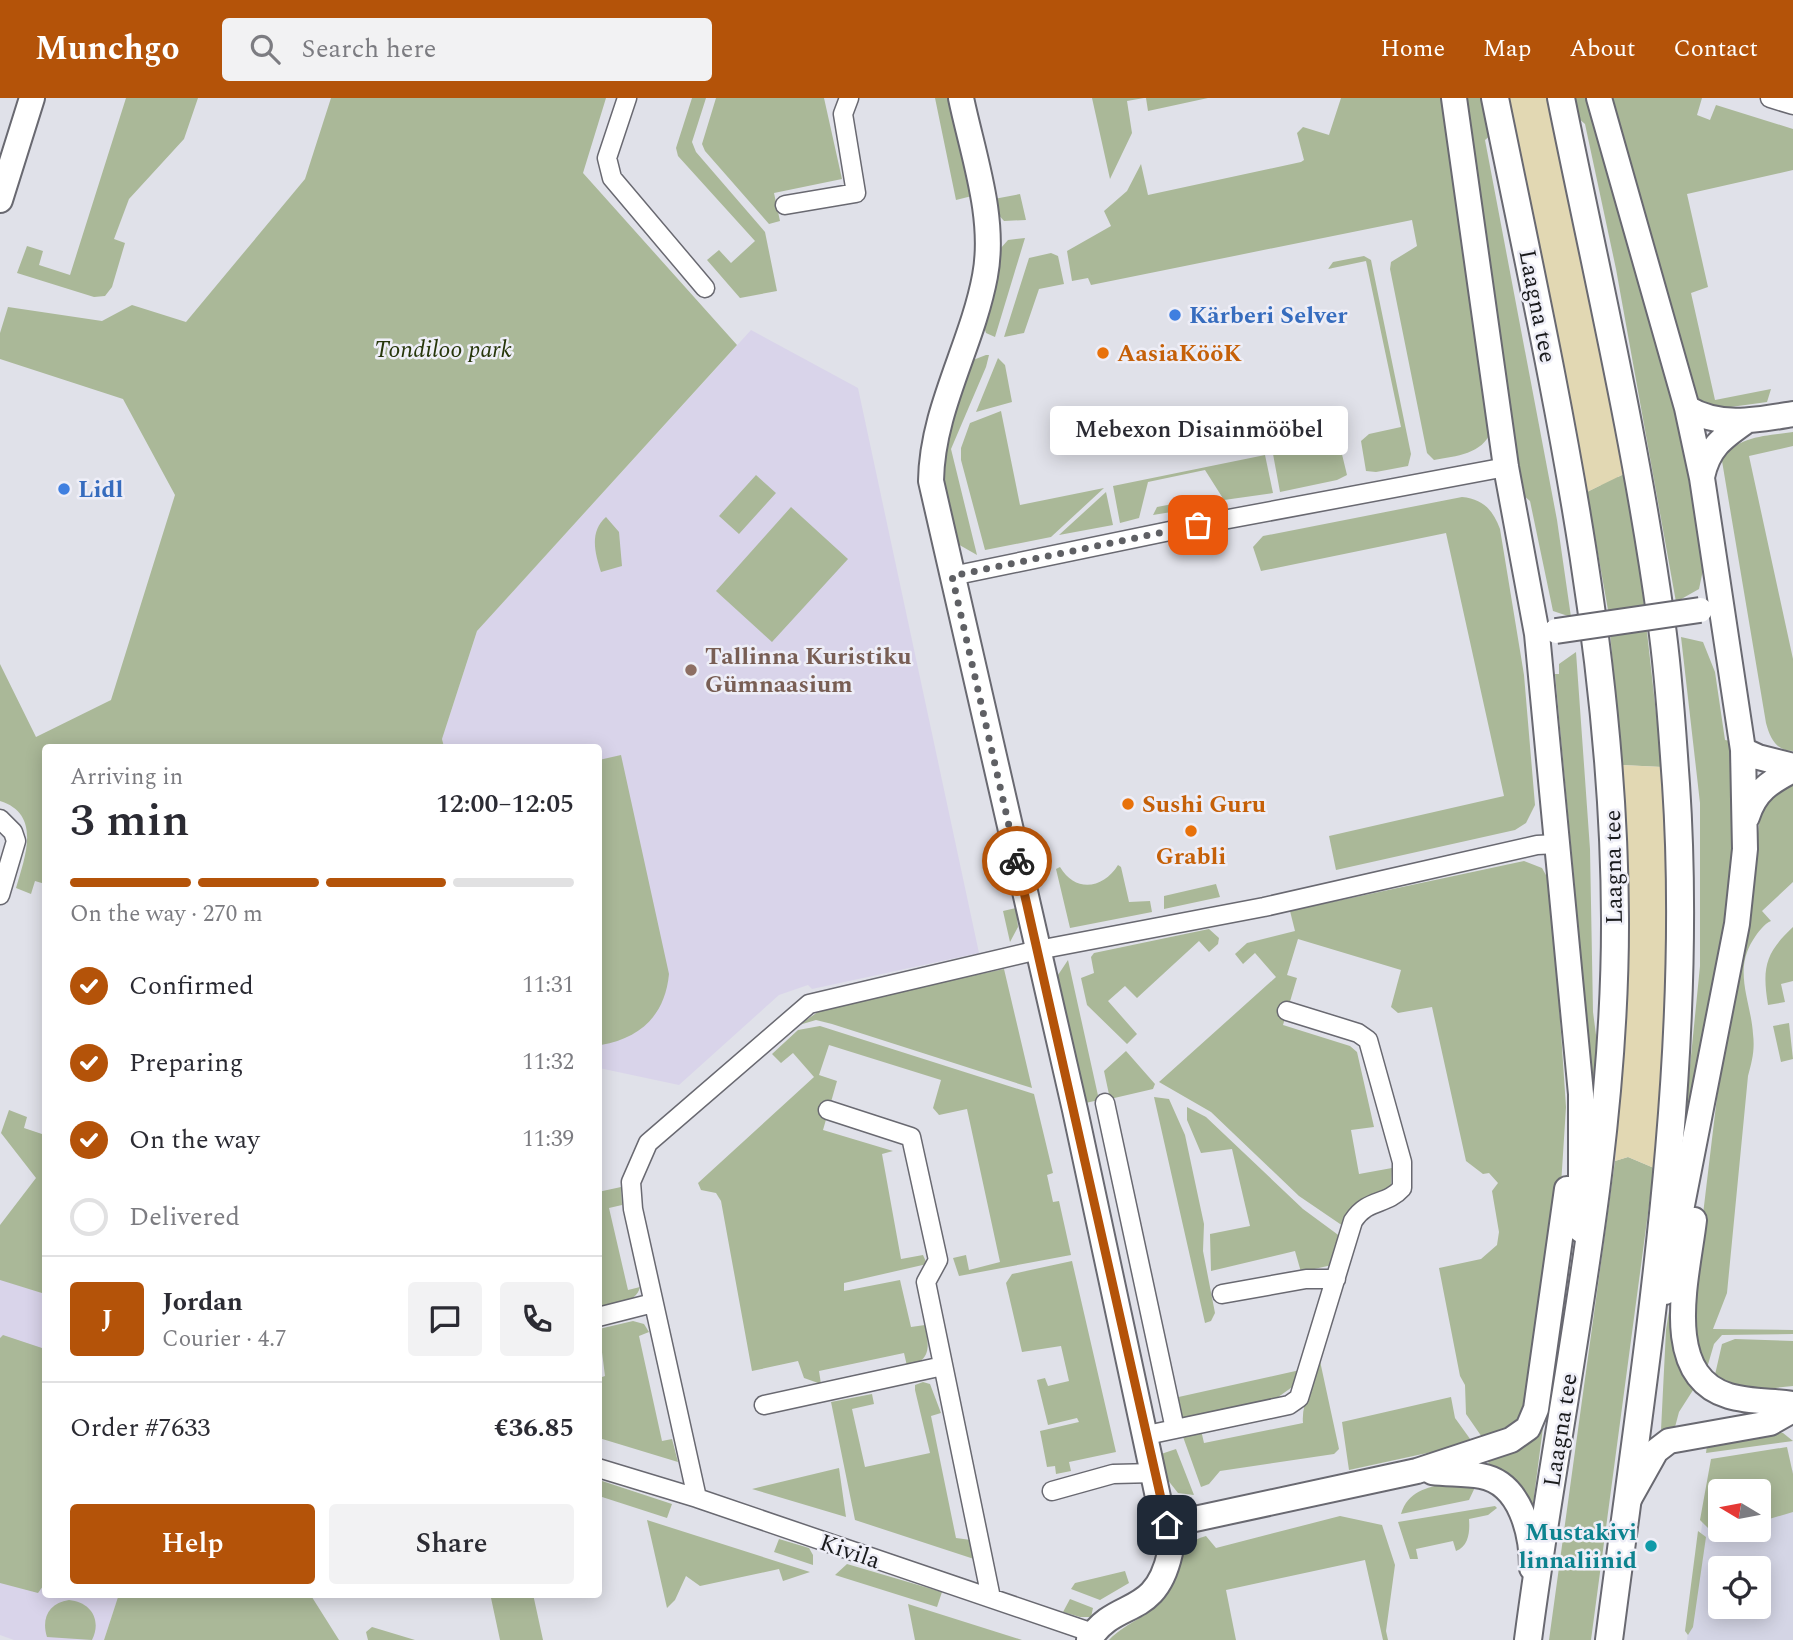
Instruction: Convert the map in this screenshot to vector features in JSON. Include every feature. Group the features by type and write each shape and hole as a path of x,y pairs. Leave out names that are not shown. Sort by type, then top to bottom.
{"main road":[{"name":"Laagna tee","path":"1495,98 1568,455 1595,631 1612,803 1615,919 1612,1018 1603,1130 1530,1628"},
{"path":"1561,98 1631,447 1662,621 1676,787 1679,911 1677,1027 1639,1419 1609,1640"}],"street":[{"path":"0,200 32,98"},
{"path":"627,98 607,158 612,178 705,288"},
{"path":"785,205 856,193 844,114 849,98"},
{"path":"961,98 989,233 978,307 937,426 932,454 936,513 1038,950 1167,1525 1170,1552 1166,1574 1149,1597 1091,1637"},
{"path":"1454,98 1506,467 1547,638 1557,844 1581,1094 1583,1164 1578,1312"},
{"path":"1599,98 1687,408 1702,478 1712,615 1743,750 1746,821 1737,924 1639,1419"},
{"path":"1770,98 1793,105"},
{"path":"1687,408 1714,420 1745,422 1793,414"},
{"path":"1702,478 1706,458 1716,442 1745,422"},
{"path":"952,576 1223,520 1506,467"},
{"path":"1547,638 1712,615"},
{"path":"1743,750 1793,768"},
{"path":"1746,821 1752,801 1767,783 1793,768"},
{"path":"0,819 13,832 16,841 0,895"},
{"path":"697,1498 653,1303 631,1189 633,1173 648,1143 809,1004 1038,950 1264,907 1537,845 1557,844"},
{"path":"1147,1435 1289,1405 1299,1398 1353,1221 1362,1208 1394,1196 1402,1188 1402,1161 1368,1040 1358,1033 1287,1011"},
{"path":"1167,1525 1417,1471 1511,1440 1528,1428 1536,1409 1567,1199 1574,1032"},
{"path":"1711,1063 1683,1316 1688,1362 1705,1384 1730,1397 1793,1404"},
{"path":"1105,1103 1175,1429"},
{"path":"828,1110 911,1137 938,1260 926,1282 991,1598"},
{"path":"1222,1294 1306,1279 1336,1279"},
{"path":"602,1316 653,1303"},
{"path":"764,1405 943,1366"},
{"path":"1628,1502 1656,1451 1669,1441 1770,1423 1793,1410"},
{"name":"Kivila","path":"602,1469 697,1498 991,1598 1091,1637"},
{"path":"1417,1471 1483,1476 1504,1488 1513,1499 1526,1519 1532,1552 1530,1628"},
{"path":"1052,1491 1113,1475 1155,1473"}],"shaded area":[{"name":"Tallinna Kuristiku Gümnaasium","path":"751,330 858,388 979,953 812,989 808,985 779,995 679,1085 602,1069 602,744 443,744 442,739 477,631"},
{"path":"0,1279 42,1293 42,1598 118,1598 104,1640 14,1640 0,1635"},
{"path":"1793,1470 1793,1640 1687,1640 1707,1487 1708,1542 1771,1542 1771,1479 1747,1479"}],"green space":[{"path":"126,98 198,98 184,139 129,199 114,239 125,243 112,287 105,296 94,297 17,273 27,246 43,251 39,265 70,275"},
{"name":"Tondiloo park","path":"331,98 606,98 583,173 737,345 477,631 442,739 443,744 42,744 42,883 35,881 31,894 16,888 26,850 26,826 13,807 0,801 0,664 36,737 111,700 175,495 123,399 0,359 0,333 8,307 102,321 132,305 186,322 305,179"},
{"path":"692,98 706,98 692,142 696,152 765,232 777,291 740,298 707,260 719,250 731,263 755,241 678,156 676,148"},
{"path":"716,98 824,98 842,179 774,193 780,221 769,224 705,151 702,144"},
{"path":"935,98 950,98 972,196 956,200"},
{"path":"1092,98 1144,98 1127,101 1132,133 1110,179"},
{"path":"1146,98 1208,98 1148,111"},
{"path":"1341,98 1447,98 1491,431 1482,445 1468,453 1434,460 1427,453 1390,269 1391,262 1417,246 1412,220 1091,285 1088,278 1072,281 1067,251 1111,226 1104,211 1127,191 1141,164 1148,195 1301,162 1304,160 1297,133 1303,127 1329,135"},
{"path":"1464,98 1483,98 1491,135 1485,140 1557,520 1571,617 1553,611 1530,501 1524,496 1510,420"},
{"path":"1573,98 1588,98 1681,426 1706,570 1703,570 1699,589 1676,602 1616,269 1585,124 1577,117"},
{"path":"1607,98 1702,98 1697,115 1710,120 1716,105 1793,129 1793,170 1687,194 1708,287 1691,293 1715,400 1771,389 1767,402 1709,410 1694,399"},
{"path":"1020,194 1026,220 1004,221 996,212 994,199"},
{"path":"1554,213 1618,477 1624,474 1638,551 1662,767 1622,765 1608,610 1587,492 1601,485"},
{"path":"1025,238 995,337 986,333 984,327 1000,249 1008,240"},
{"path":"1051,253 1058,256 1064,284 1039,289 1024,333 1004,337 1029,258"},
{"path":"1364,256 1371,260 1411,454 1408,466 1376,472 1366,471 1361,441 1369,434 1401,427 1366,261 1328,269 1333,262"},
{"path":"989,355 986,367 951,449 977,555 956,543 944,496 943,461 955,409 973,360"},
{"path":"998,358 1005,365 1012,402 976,412"},
{"path":"1001,411 1020,505 1104,488 1051,537 985,550 961,460 961,448 970,423"},
{"path":"1793,432 1793,446 1749,456 1793,659 1793,751 1782,749 1775,743 1766,723 1722,461 1728,452 1744,441"},
{"path":"1327,443 1340,446 1347,475 1337,480 1280,492 1273,454"},
{"path":"1265,455 1273,493 1224,500 1205,470 1148,482 1139,518 1120,523 1113,486"},
{"path":"756,475 776,493 739,534 719,516"},
{"path":"1106,492 1113,525 1059,535"},
{"path":"1462,497 1476,500 1486,507 1500,529 1524,675 1535,805 1526,823 1515,830 1336,870 1329,836 1504,796 1446,533 1261,571 1253,547 1263,536"},
{"path":"1204,498 1210,503 1202,507 1153,515 1157,507"},
{"path":"791,507 848,559 772,642 716,591"},
{"path":"606,517 619,532 622,566 601,572 595,550 595,536"},
{"path":"1681,637 1703,642 1715,672 1725,740 1730,741 1733,793 1732,846 1721,950 1681,1156 1700,966 1700,803"},
{"path":"1576,652 1590,849 1593,1012 1598,1050 1595,1108 1555,674 1559,674 1559,664"},
{"path":"621,755 669,974 662,1001 648,1022 628,1037 602,1045 602,759"},
{"path":"1793,781 1793,882 1762,911 1771,921 1753,940 1744,963 1754,1040 1748,1076 1727,1293 1713,1329 1793,1330 1793,1334 1722,1335 1714,1344 1707,1368 1699,1364 1691,1315 1717,1097 1745,938 1762,801"},
{"path":"1524,861 1542,868 1551,884 1566,1107 1560,1201 1531,1403 1515,1427 1484,1440 1466,1414 1465,1385 1460,1376 1439,1268 1481,1259 1497,1245 1499,1232 1492,1191 1498,1183 1489,1173 1483,1174 1466,1161 1432,1007 1398,1013 1391,1007 1401,970 1298,939 1287,975 1297,978 1283,1025 1350,1046 1357,1052 1374,1127 1351,1130 1359,1174 1392,1168 1391,1188 1359,1200 1343,1226 1299,1196 1211,1112 1159,1082 1276,977 1255,953 1243,964 1235,954 1247,943 1295,931 1290,911"},
{"path":"1118,865 1121,867 1129,902 1150,901 1152,912 1070,928 1056,869 1060,867 1074,881 1090,885 1105,879"},
{"path":"1216,884 1220,897 1164,909 1164,896"},
{"path":"1016,908 1018,927 1010,942 1003,911"},
{"path":"1793,927 1793,981 1781,984 1785,1002 1768,1005 1765,981 1768,962 1776,945"},
{"path":"1209,929 1219,938 1218,944 1209,952 1199,941 1137,998 1125,986 1108,1001 1137,1034 1127,1044 1087,1005 1081,978 1094,973 1091,957 1094,953"},
{"path":"1068,960 1099,1100 1081,1104 1056,978"},
{"path":"1004,969 1032,1088 832,1024 816,1020 799,1025 825,1007"},
{"path":"1789,1023 1793,1059 1781,1062 1773,1026"},
{"path":"820,1026 1034,1094 1053,1173 1047,1175 1053,1202 1059,1201 1071,1255 959,1276 953,1258 966,1255 969,1270 1000,1262 967,1109 939,1115 933,1108 941,1080 829,1045 819,1075 837,1081 823,1130 893,1151 882,1154 901,1259 923,1255 927,1264 844,1283 844,1291 900,1280 911,1327 925,1325 928,1346 921,1360 907,1366 904,1353 819,1371 821,1384 804,1378 798,1361 752,1371 721,1201 716,1193 701,1190 698,1183 814,1077 793,1053 781,1063 772,1054 798,1030"},
{"path":"1126,1051 1155,1084 1153,1089 1110,1099 1104,1071"},
{"path":"1154,1097 1169,1099 1185,1135 1204,1224 1203,1251 1215,1313 1211,1321 1205,1323"},
{"path":"1187,1107 1206,1117 1303,1209 1341,1237 1332,1265 1301,1272 1295,1251 1211,1271 1210,1234 1250,1226 1232,1149 1201,1153 1187,1120"},
{"path":"9,1110 27,1117 24,1128 42,1134 42,1293 0,1280 0,1225 36,1178 1,1133"},
{"path":"1628,1157 1654,1168 1591,1640 1549,1640 1615,1161"},
{"path":"621,1187 622,1205 609,1208 628,1290 640,1287 638,1293 629,1300 602,1308 602,1191"},
{"path":"1679,1249 1675,1339 1685,1372 1695,1387 1679,1412 1675,1427 1661,1430 1666,1330"},
{"path":"1072,1261 1116,1452 1069,1462 1071,1471 1056,1474 1055,1466 1047,1467 1040,1431 1079,1422 1077,1418 1048,1425 1037,1380 1045,1378 1048,1386 1069,1381 1061,1346 1022,1352 1006,1283 1012,1274"},
{"path":"633,1321 644,1324 649,1332 639,1336 662,1441 672,1439 678,1462 602,1439 602,1377 605,1376 602,1328"},
{"path":"3,1335 42,1348 42,1588 38,1593 0,1583 0,1338"},
{"path":"1735,1339 1793,1341 1793,1386 1746,1391 1714,1379 1722,1344"},
{"path":"1320,1361 1339,1449 1334,1454 1220,1471 1209,1484 1201,1487 1182,1434 1201,1430 1204,1443 1303,1423 1306,1400"},
{"path":"1300,1370 1295,1385 1274,1400 1180,1418 1174,1398"},
{"path":"923,1382 930,1384 941,1413 931,1416 956,1538 971,1540 974,1559 855,1520 831,1402 872,1394 874,1404 852,1409 865,1467 930,1453 915,1390 915,1385"},
{"path":"1451,1397 1455,1418 1473,1443 1349,1470 1342,1422"},
{"path":"1545,1412 1532,1512 1488,1468 1489,1456"},
{"path":"1773,1431 1783,1433 1793,1441 1706,1453 1707,1445"},
{"path":"1787,1447 1793,1474 1793,1512 1771,1518 1771,1479 1708,1479 1708,1528 1700,1520 1711,1459"},
{"path":"1176,1449 1194,1495 1178,1493 1167,1479 1161,1454"},
{"path":"839,1468 846,1517 752,1489"},
{"path":"602,1481 672,1504 667,1518 602,1497"},
{"path":"1447,1483 1477,1483 1469,1500 1401,1514 1413,1495"},
{"path":"1495,1506 1497,1508 1488,1515 1469,1519 1468,1538 1460,1549 1456,1551 1453,1541 1416,1549 1418,1559 1410,1559 1398,1522"},
{"path":"1340,1516 1382,1525 1395,1565 1386,1631 1388,1640 1383,1640 1365,1560 1226,1590 1236,1640 1109,1640 1163,1600 1174,1583 1184,1551 1196,1540 1206,1536 1216,1548"},
{"path":"647,1520 810,1572 783,1581 779,1569 700,1586 686,1576 675,1600 667,1608"},
{"path":"1698,1531 1706,1537 1693,1627 1688,1635 1685,1631"},
{"path":"779,1539 809,1548 813,1555 813,1565 774,1552"},
{"path":"847,1564 942,1592 937,1607 835,1575"},
{"path":"1125,1571 1129,1583 1100,1600 1071,1589 1075,1583"},
{"path":"118,1598 313,1598 339,1640 104,1640"},
{"path":"491,1598 534,1598 543,1640 500,1640"},
{"path":"1070,1599 1093,1608 1091,1617 1063,1612"},
{"path":"69,1600 83,1604 92,1613 96,1626 92,1640 47,1637 45,1624 48,1612 56,1604"},
{"path":"908,1604 1022,1640 915,1640"},
{"path":"372,1627 415,1640 368,1640 366,1632"}],"sand":[{"path":"1508,98 1550,98 1624,474 1587,492"},
{"path":"1622,765 1662,767 1667,867 1666,968 1654,1168 1628,1157 1615,1161 1625,963 1626,864"}],"way so far":[{"path":"1017,861 952,576 1198,525"}],"place":[{"name":"Kärberi Selver","path":"1175,315"},
{"name":"AasiaKööK","path":"1103,353"},
{"name":"Lidl","path":"64,489"},
{"name":"Mebexon Disainmööbel","path":"1198,525"},
{"name":"Tallinna Kuristiku Gümnaasium","path":"691,670"},
{"name":"Sushi Guru","path":"1128,804"},
{"name":"Grabli","path":"1191,831"},
{"name":"Mustakivi linnaliinid","path":"1651,1546"}],"route":[{"path":"1017,861 1167,1525"}]}
